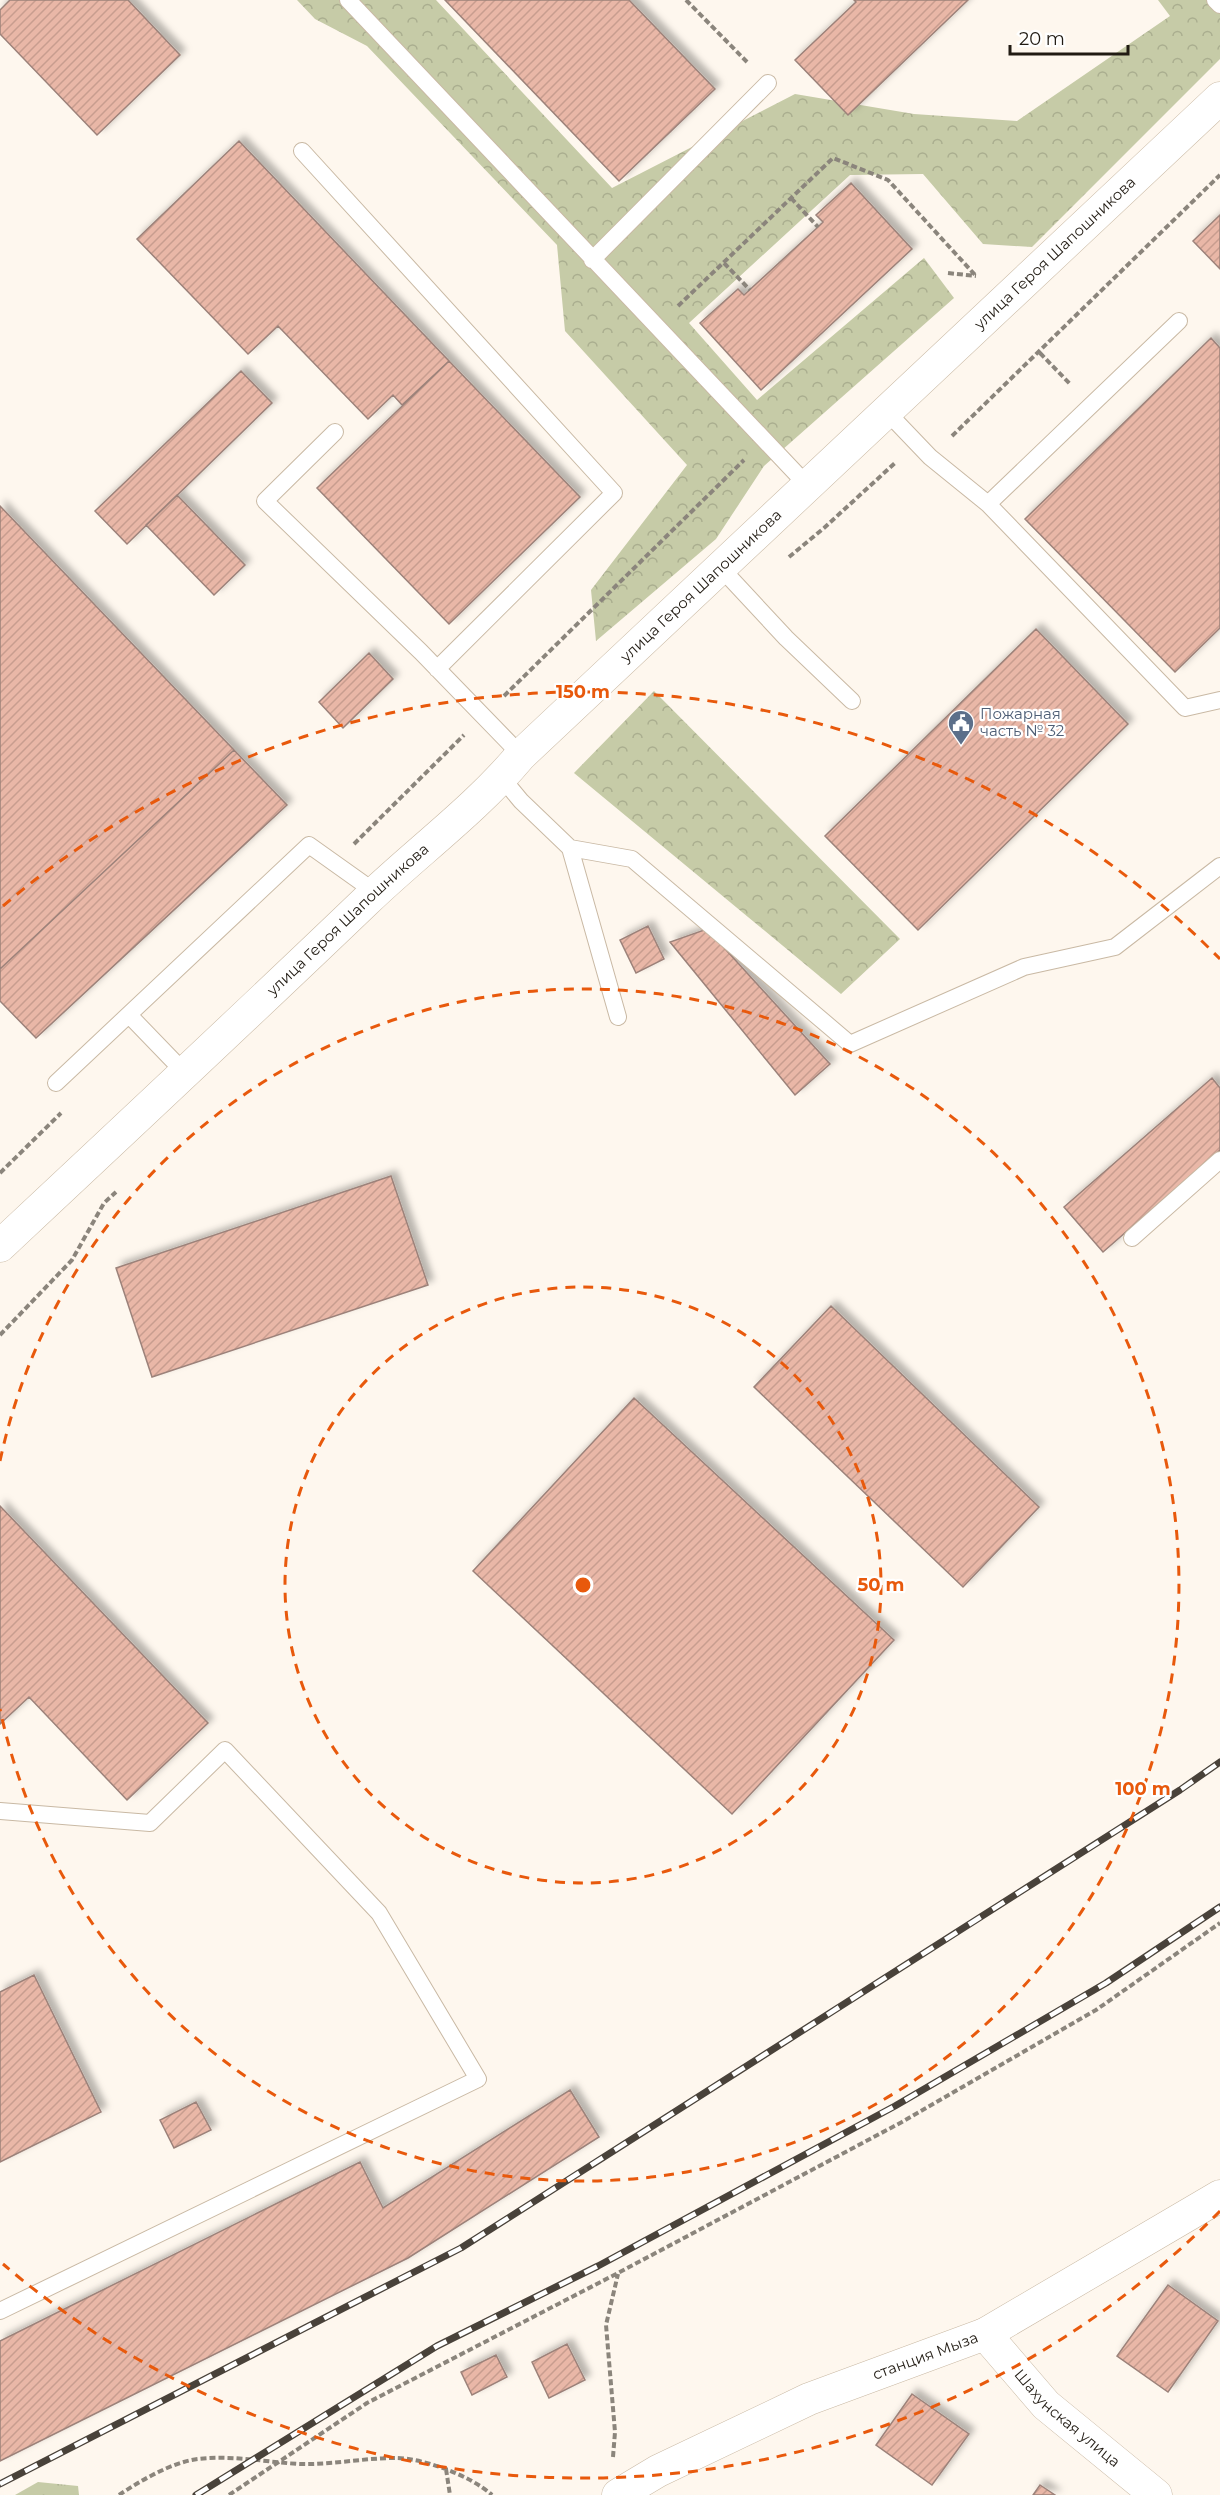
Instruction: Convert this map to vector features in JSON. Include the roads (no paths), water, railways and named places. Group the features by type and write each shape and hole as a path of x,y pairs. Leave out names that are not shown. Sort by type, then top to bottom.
{"street":[{"name":"улица Героя Шапошникова","path":"0,1246 186,1074 375,892 1220,98"},
{"name":"станция Мыза","path":"618,2495 658,2471 809,2399 985,2334 1220,2196"},
{"name":"Шахунская улица","path":"985,2334 1046,2404 1156,2495"}],"lane":[{"path":"348,0 807,485"},
{"path":"1215,0 1220,5"},
{"path":"592,260 768,83"},
{"path":"302,152 614,493 437,669"},
{"path":"988,504 1179,321"},
{"path":"886,411 930,457 988,504 1185,708 1220,700"},
{"path":"335,432 265,501 483,717 511,766 521,801 570,848 618,1017"},
{"path":"720,567 786,638 852,701"},
{"path":"56,1083 309,845 375,892"},
{"path":"570,848 632,859 850,1044 1024,967 1115,947 1220,866"},
{"path":"129,1015 186,1074"},
{"path":"1132,1238 1220,1160"},
{"path":"0,1811 150,1823 225,1750 379,1913 478,2079 0,2311"}],"railway":[{"path":"0,2484 461,2248 1180,1790 1220,1762"},
{"path":"196,2495 437,2346 598,2266 895,2106 1106,1983 1220,1907"}],"place":[{"name":"Пожарная часть № 32","path":"961,746"}]}
